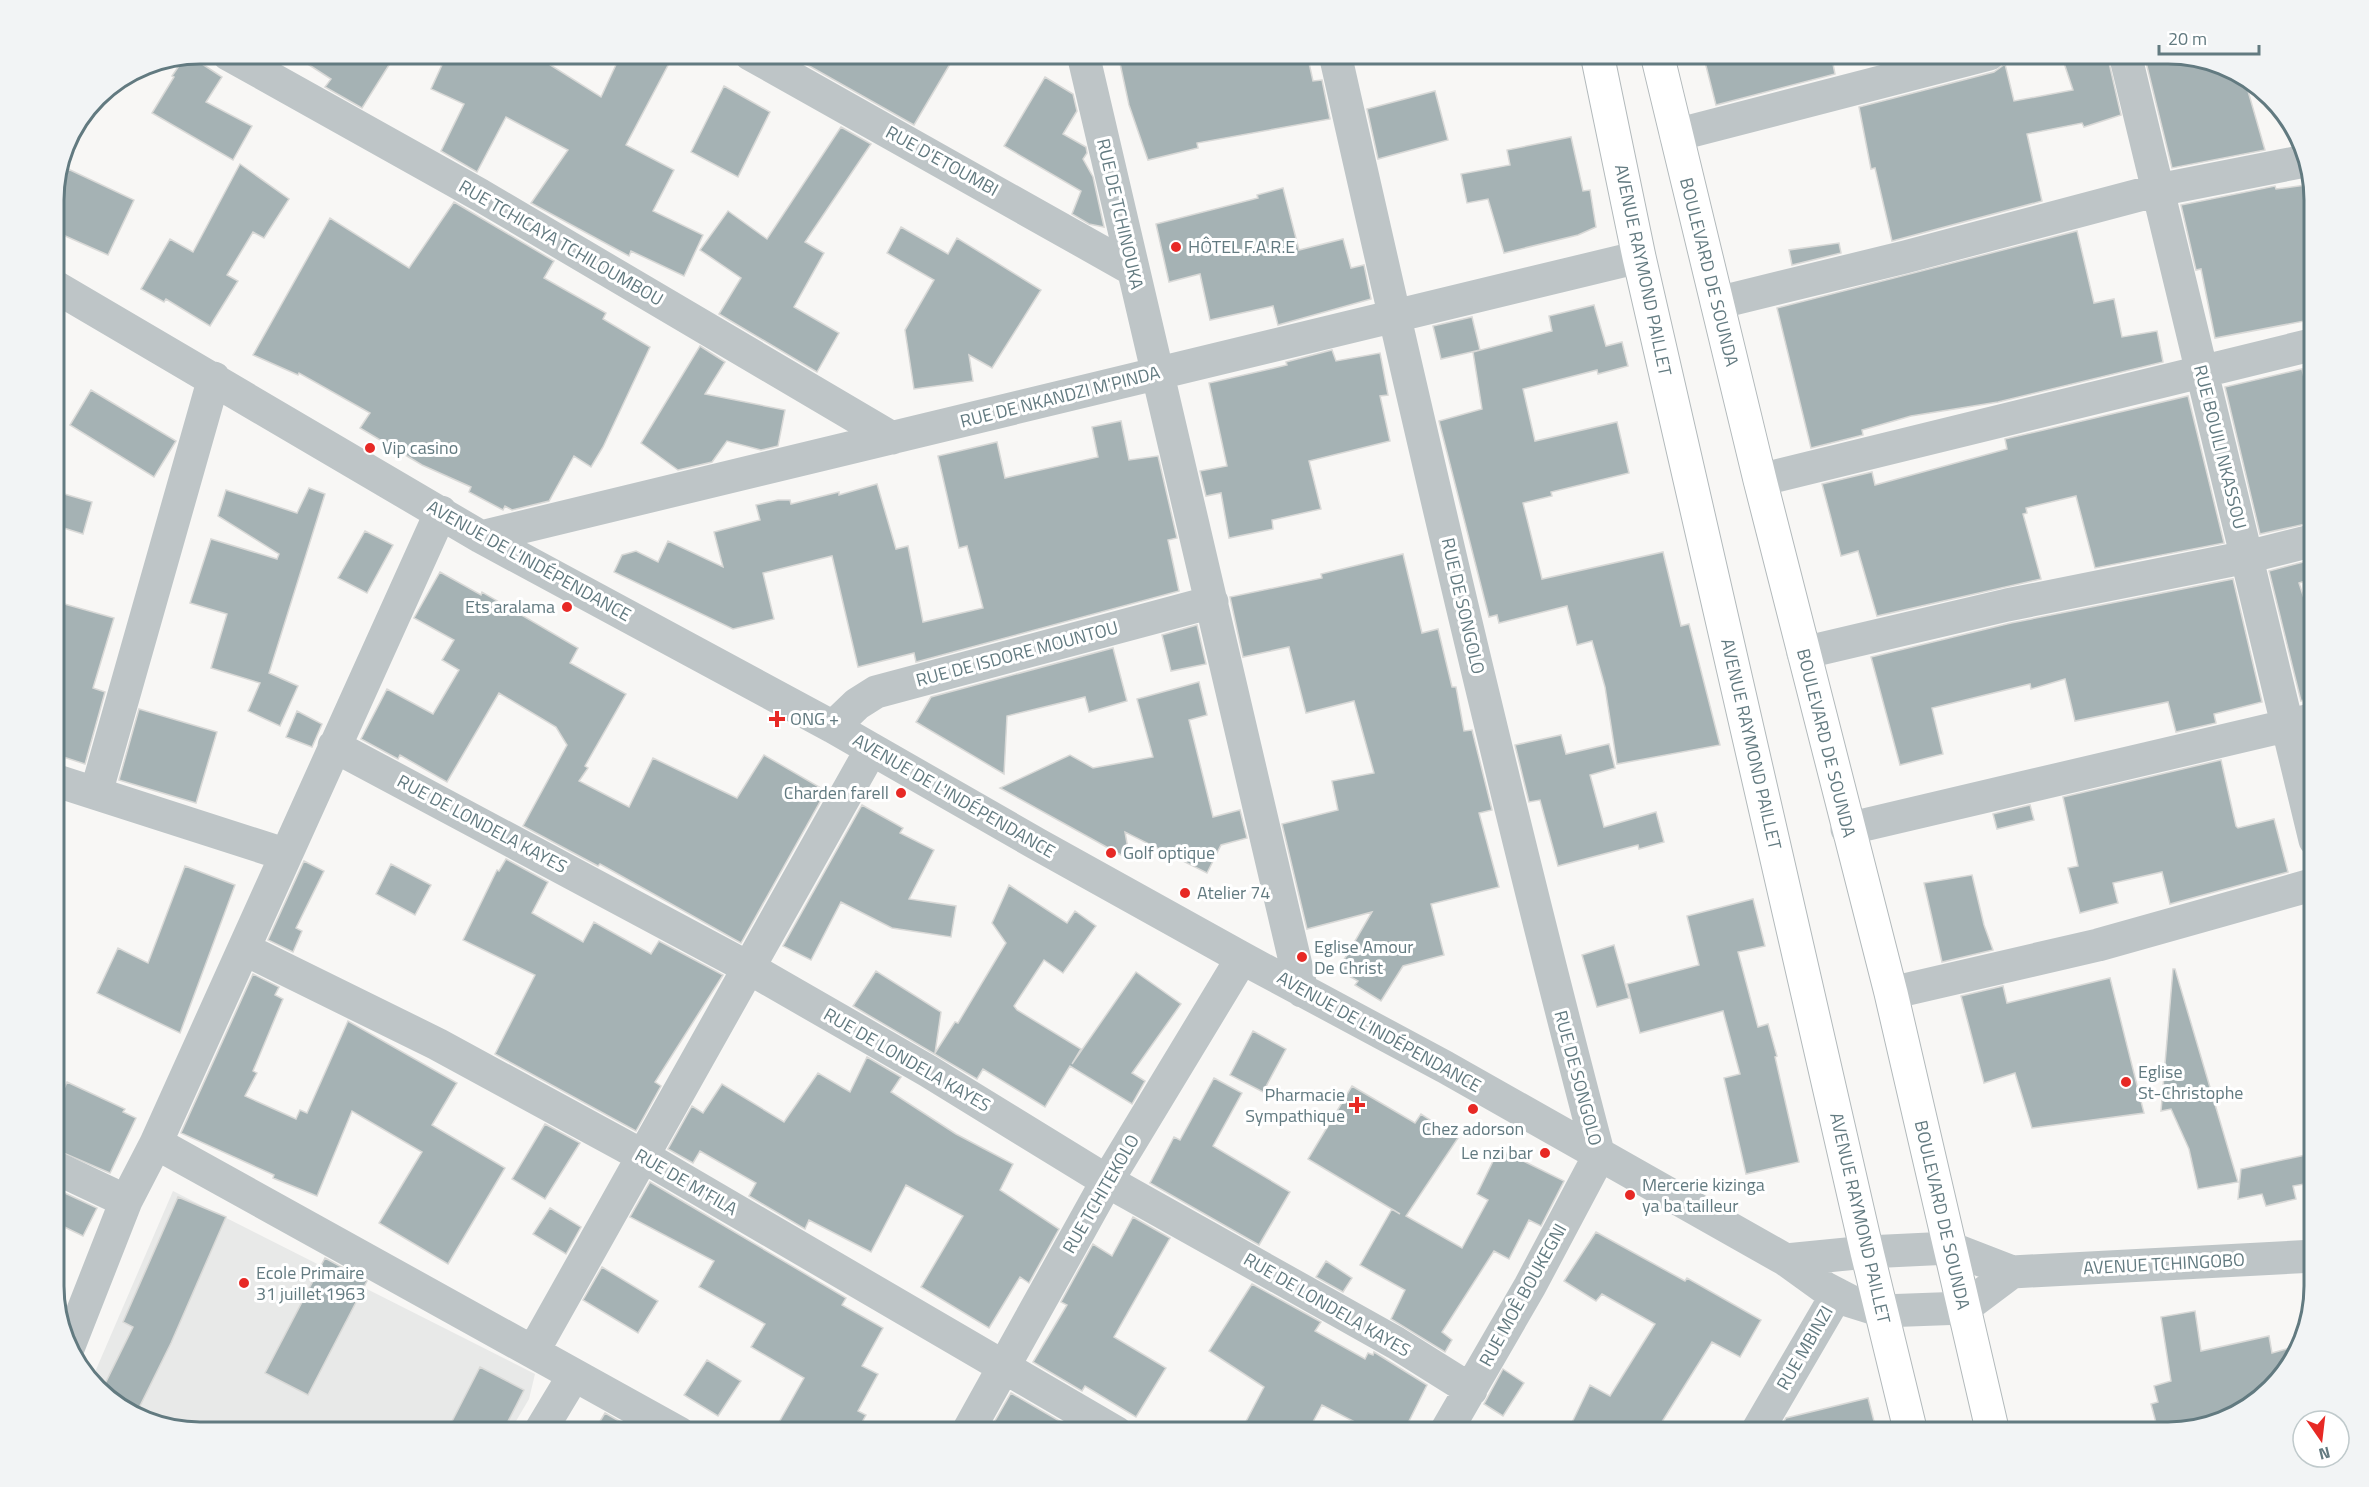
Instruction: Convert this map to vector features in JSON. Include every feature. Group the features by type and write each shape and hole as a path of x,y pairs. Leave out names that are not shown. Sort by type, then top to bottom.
{"main road":[{"name":"AVENUE RAYMOND PAILLET","path":"1599,65 1639,257 1867,1252 1908,1422"},
{"name":"BOULEVARD DE SOUNDA","path":"1660,65 1803,653 1891,993 1990,1422"}],"street":[{"name":"RUE TCHICAYA TCHILOUMBOU","path":"248,65 480,195 892,438"},
{"name":"RUE D'ETOUMBI","path":"770,65 1132,269"},
{"name":"RUE DE TCHINOUKA","path":"1086,65 1302,991"},
{"name":"RUE DE SONGOLO","path":"1337,65 1394,315 1555,989 1599,1156"},
{"path":"1676,135 1946,65"},
{"name":"RUE BOUILI NKASSOU","path":"2128,65 2247,557 2301,722 2304,747"},
{"path":"1717,303 1905,257 2158,190 2299,162"},
{"name":"RUE DE NKANDZI M'PINDA","path":"481,537 1639,257"},
{"name":"AVENUE DE L'INDÉPENDANCE","path":"65,292 481,537 832,727 1242,958 1445,1067 1786,1260"},
{"path":"1760,480 2304,347"},
{"path":"96,793 214,378"},
{"path":"74,1334 126,1201 156,1143 441,512"},
{"path":"1803,653 2007,605 2247,557 2304,543"},
{"name":"RUE DE ISDORE MOUNTOU","path":"832,727 857,704 876,692 1212,602"},
{"path":"1847,829 2301,722"},
{"name":"RUE DE LONDELA KAYES","path":"334,746 748,968 928,1071 1107,1181 1386,1338 1471,1390"},
{"path":"534,1350 641,1155 675,1101 871,750"},
{"path":"65,783 285,854"},
{"path":"1891,993 2098,945 2304,888"},
{"name":"RUE DE M'FILA","path":"244,949 436,1044 641,1155 1098,1422"},
{"name":"RUE TCHITEKOLO","path":"973,1422 1107,1181 1242,958"},
{"path":"156,1143 534,1350 574,1376 659,1422"},
{"name":"RUE MOÊ BOUKEGNI","path":"1452,1422 1599,1156"},
{"path":"65,1172 126,1201"},
{"path":"1786,1260 1867,1252 1950,1248"},
{"name":"AVENUE TCHINGOBO","path":"1950,1248 2012,1272 2304,1257"},
{"path":"1786,1260 1836,1294 1882,1311 1964,1308 2012,1272"},
{"name":"RUE MBINZI","path":"1762,1422 1836,1294"},
{"path":"546,1422 574,1376"}],"shaded area":[{"name":"Ecole Primaire 31 juillet 1963","path":"173,1191 535,1374 529,1399 515,1422 200,1422 165,1418 148,1412 118,1394 95,1372"}],"building":[{"path":"204,65 222,77 206,102 252,126 233,160 152,113 174,77 172,76 178,66"},
{"path":"309,65 389,65 362,108 325,87 331,79"},
{"path":"442,65 550,65 601,97 616,65 668,65 626,145 674,170 653,211 703,235 684,276 631,251 629,256 531,203 568,150 506,117 477,172 441,151 464,104 431,89"},
{"path":"808,65 949,65 914,125"},
{"path":"1120,65 1309,65 1313,81 1322,80 1330,119 1197,143 1198,148 1148,160 1129,105"},
{"path":"1706,65 1833,65 1835,74 1716,105"},
{"path":"2004,65 2014,101 2073,90 2065,65 2110,65 2121,115 2084,127 2082,123 2027,134 2042,201 1892,241 1875,168 1871,169 1859,107 1994,72"},
{"path":"2147,65 2204,69 2221,75 2248,91 2265,150 2172,168"},
{"path":"1045,77 1073,94 1077,111 1063,134 1086,147 1087,153 1083,159 1093,177 1104,227 1089,224 1072,214 1081,191 1004,146"},
{"path":"724,86 770,112 738,177 691,152"},
{"path":"1435,91 1448,140 1378,159 1367,109"},
{"path":"841,127 871,144 805,242 824,253 794,307 839,333 817,372 719,314 741,278 700,250 728,211 767,239"},
{"path":"1571,137 1583,191 1590,190 1596,227 1578,235 1504,253 1488,199 1467,203 1461,174 1510,165 1507,150"},
{"path":"240,164 289,199 264,238 253,232 227,275 238,281 210,326 166,299 164,302 141,289 170,239 193,252"},
{"path":"68,169 134,200 108,255 65,236 65,191"},
{"path":"2303,185 2304,321 2215,338 2201,269 2196,270 2181,205 2275,186 2276,189"},
{"path":"1283,188 1299,250 1343,239 1351,268 1364,265 1371,299 1278,325 1273,306 1210,320 1200,274 1169,282 1156,224 1258,198 1257,195"},
{"path":"454,202 554,261 544,278 606,313 603,319 650,347 603,447 591,467 574,456 549,501 512,510 505,506 503,510 469,492 471,487 422,465 360,428 370,413 299,373 298,375 253,355 330,218 409,268"},
{"path":"901,227 948,254 957,238 1041,290 992,368 969,355 973,381 914,389 905,330 934,280 887,253"},
{"path":"2077,231 2094,303 2114,299 2122,337 2157,331 2163,362 1998,402 1911,416 1862,430 1863,435 1811,448 1777,308"},
{"path":"1839,243 1841,253 1792,265 1789,250"},
{"path":"1594,305 1606,346 1622,342 1628,366 1598,374 1597,370 1523,389 1535,441 1617,422 1629,473 1551,492 1552,496 1523,503 1542,579 1663,552 1681,626 1689,624 1720,745 1617,764 1605,687 1592,641 1577,645 1567,606 1499,623 1497,615 1489,617 1439,421 1482,409 1473,352 1552,331 1549,316"},
{"path":"1472,317 1480,350 1441,359 1433,326"},
{"path":"700,346 725,362 705,394 785,410 778,446 761,450 727,441 712,462 678,470 641,443"},
{"path":"1332,350 1336,361 1380,353 1388,395 1380,396 1390,441 1309,461 1321,509 1272,520 1273,529 1229,538 1221,493 1206,496 1200,471 1227,466 1209,383 1287,365 1286,362"},
{"path":"2302,369 2304,378 2304,524 2260,534 2225,387"},
{"path":"91,390 176,441 154,477 70,425"},
{"path":"2188,396 2224,543 2095,568 2076,496 2026,508 2027,513 2023,514 2041,579 1877,616 1858,551 1841,556 1822,484 1872,472 1875,485 2007,449 2005,439"},
{"path":"1121,421 1129,460 1158,456 1177,538 1168,540 1179,591 916,662 914,653 858,667 832,556 763,573 774,619 733,629 614,572 622,555 636,551 658,562 668,541 723,567 714,532 760,520 756,505 778,500 790,500 791,504 839,492 839,495 877,484 896,549 908,546 923,622 983,608 967,546 959,548 938,456 997,442 1005,478 1098,457 1092,427"},
{"path":"309,488 325,494 269,673 298,686 280,726 248,711 260,683 211,668 227,614 190,603 211,539 277,559 279,554 218,516 226,490 297,513"},
{"path":"65,494 92,502 83,534 65,528"},
{"path":"365,531 393,545 367,593 338,578"},
{"path":"1403,554 1422,633 1438,629 1452,687 1456,687 1464,731 1472,730 1492,810 1479,813 1499,887 1431,904 1444,955 1403,966 1381,1001 1355,985 1358,981 1338,970 1372,912 1307,929 1282,824 1338,810 1332,781 1374,773 1354,701 1306,713 1289,647 1243,657 1230,597 1322,578 1321,574"},
{"path":"2304,562 2304,581 2299,583 2304,598 2304,700 2301,701 2269,571"},
{"path":"440,572 481,595 482,592 578,648 570,663 626,694 585,766 588,768 579,781 629,807 653,758 737,798 764,755 826,791 741,943 600,864 598,866 523,826 567,745 556,727 499,693 447,782 400,755 398,759 361,739 387,689 433,714 459,670 442,660 454,640 414,618"},
{"path":"2233,579 2262,702 2214,714 2216,723 2176,732 2168,702 2075,721 2065,679 2031,689 2030,684 1932,708 1943,754 1900,765 1871,657 2011,623"},
{"path":"65,604 114,618 93,688 105,692 85,764 65,758"},
{"path":"1197,625 1206,664 1171,671 1162,635"},
{"path":"1113,648 1127,701 1089,712 1085,697 1007,716 1004,774 916,722 931,697"},
{"path":"1199,682 1207,715 1189,720 1213,817 1240,810 1247,838 1221,845 1207,873 1125,832 1130,860 1000,788 1070,755 1093,768 1153,757 1137,699"},
{"path":"139,709 217,732 196,803 119,780"},
{"path":"297,711 322,724 312,747 286,737"},
{"path":"1561,735 1566,754 1609,744 1615,768 1590,775 1604,827 1656,812 1664,842 1639,849 1638,845 1558,866 1540,800 1529,802 1515,745"},
{"path":"2221,760 2236,826 2238,828 2274,819 2288,872 2170,904 2162,872 2113,883 2118,903 2080,913 2068,868 2078,866 2063,797"},
{"path":"862,805 903,828 900,833 934,850 909,899 956,906 951,937 892,928 841,902 811,960 783,946"},
{"path":"2030,805 2034,820 1997,829 1993,814"},
{"path":"506,859 548,882 532,913 583,942 594,922 651,954 659,941 723,975 655,1082 661,1086 636,1131 495,1054 535,975 463,940 497,870 499,871"},
{"path":"304,861 324,871 296,928 302,931 293,952 268,940"},
{"path":"391,864 431,885 415,915 376,894"},
{"path":"185,866 235,885 180,1033 97,993 118,948 148,963"},
{"path":"1972,875 1984,925 1993,950 1942,962 1924,883"},
{"path":"1009,885 1067,923 1075,911 1096,926 1063,973 1044,960 1014,1006 1081,1049 1072,1064 1136,972 1181,1004 1132,1073 1145,1081 1132,1104 1070,1066 1045,1107 983,1069 977,1079 853,1006 876,971 941,1012 935,1053 955,1022 958,1023 1006,943 992,923"},
{"path":"1753,899 1765,946 1738,952 1758,1027 1768,1024 1799,1162 1746,1174 1724,1078 1740,1074 1723,1011 1640,1033 1627,984 1699,965 1687,916"},
{"path":"1614,945 1629,998 1597,1007 1582,955"},
{"path":"2173,969 2175,969 2238,1182 2198,1189 2189,1149 2171,1109 2161,1111"},
{"path":"253,974 279,987 275,995 283,999 253,1071 257,1073 245,1096 296,1119 300,1110 307,1113 348,1021 457,1083 432,1125 505,1168 448,1264 379,1223 422,1152 352,1111 317,1196 273,1178 274,1175 181,1133"},
{"path":"2110,978 2144,1113 2032,1128 2015,1073 1984,1083 1961,996 2003,986 2007,1003"},
{"path":"1253,1031 1286,1049 1263,1092 1230,1075"},
{"path":"867,1057 901,1077 891,1092 956,1134 1013,1164 1000,1190 1059,1229 1029,1283 1020,1277 989,1328 921,1287 963,1216 906,1185 871,1252 809,1220 805,1229 749,1196 756,1183 700,1151 693,1163 668,1149 692,1106 703,1113 722,1084 784,1122 818,1073 850,1092"},
{"path":"1214,1078 1242,1093 1213,1146 1290,1192 1259,1245 1150,1183 1174,1137 1180,1140"},
{"path":"67,1082 125,1109 123,1112 136,1118 110,1173 65,1154 65,1087"},
{"path":"1352,1086 1415,1123 1421,1114 1458,1138 1406,1216 1462,1248 1488,1200 1477,1194 1499,1149 1564,1181 1541,1226 1529,1220 1509,1259 1494,1251 1442,1332 1452,1340 1445,1352 1391,1319 1405,1290 1360,1265 1392,1209 1308,1159"},
{"path":"545,1124 580,1143 545,1199 512,1179"},
{"path":"2304,1155 2304,1184 2293,1186 2296,1199 2266,1206 2262,1194 2238,1199 2241,1169"},
{"path":"650,1182 846,1298 842,1305 883,1328 862,1366 878,1374 858,1411 866,1415 862,1422 779,1422 804,1378 751,1347 765,1324 699,1287 714,1261 630,1217"},
{"path":"65,1193 97,1208 83,1236 65,1227"},
{"path":"178,1197 226,1217 171,1343 139,1408 105,1384 133,1327 123,1322"},
{"path":"550,1208 581,1227 566,1254 533,1234"},
{"path":"1133,1217 1170,1238 1114,1337 1166,1368 1136,1417 1085,1386 1082,1391 1033,1362 1067,1305 1061,1302 1093,1244 1112,1256"},
{"path":"1596,1232 1685,1281 1687,1278 1761,1320 1740,1357 1712,1342 1662,1422 1572,1422 1590,1385 1610,1396 1655,1324 1602,1294 1596,1301 1564,1281"},
{"path":"325,1258 367,1281 308,1395 265,1373"},
{"path":"1326,1261 1352,1278 1343,1292 1316,1277"},
{"path":"602,1267 658,1301 638,1333 583,1300"},
{"path":"1252,1284 1321,1322 1315,1331 1365,1359 1368,1353 1373,1355 1374,1352 1427,1385 1408,1422 1355,1422 1322,1405 1313,1422 1246,1422 1264,1387 1209,1351"},
{"path":"2195,1311 2201,1351 2269,1336 2272,1353 2289,1348 2265,1383 2237,1404 2204,1418 2156,1422 2151,1404 2158,1402 2154,1386 2171,1381 2161,1317"},
{"path":"707,1360 741,1381 718,1416 684,1395"},
{"path":"480,1367 524,1390 508,1422 452,1422"},
{"path":"1503,1369 1524,1383 1503,1416 1484,1404"},
{"path":"1011,1393 1061,1422 994,1422"},
{"path":"1868,1398 1874,1422 1784,1422 1786,1418"},
{"path":"605,1413 621,1422 600,1422"}],"place":[{"name":"HÔTEL F.A.R.E","path":"1176,247"},
{"name":"Vip casino","path":"370,448"},
{"name":"Ets aralama","path":"567,607"},
{"name":"ONG +","path":"777,719"},
{"name":"Charden farell","path":"901,793"},
{"name":"Golf optique","path":"1111,853"},
{"name":"Atelier 74","path":"1185,893"},
{"name":"Eglise Amour De Christ","path":"1302,957"},
{"name":"Eglise St-Christophe","path":"2126,1082"},
{"name":"Pharmacie Sympathique","path":"1357,1105"},
{"name":"Chez adorson","path":"1473,1109"},
{"name":"Le nzi bar","path":"1545,1153"},
{"name":"Mercerie kizinga ya ba tailleur","path":"1630,1195"},
{"name":"Ecole Primaire 31 juillet 1963","path":"244,1283"}]}
